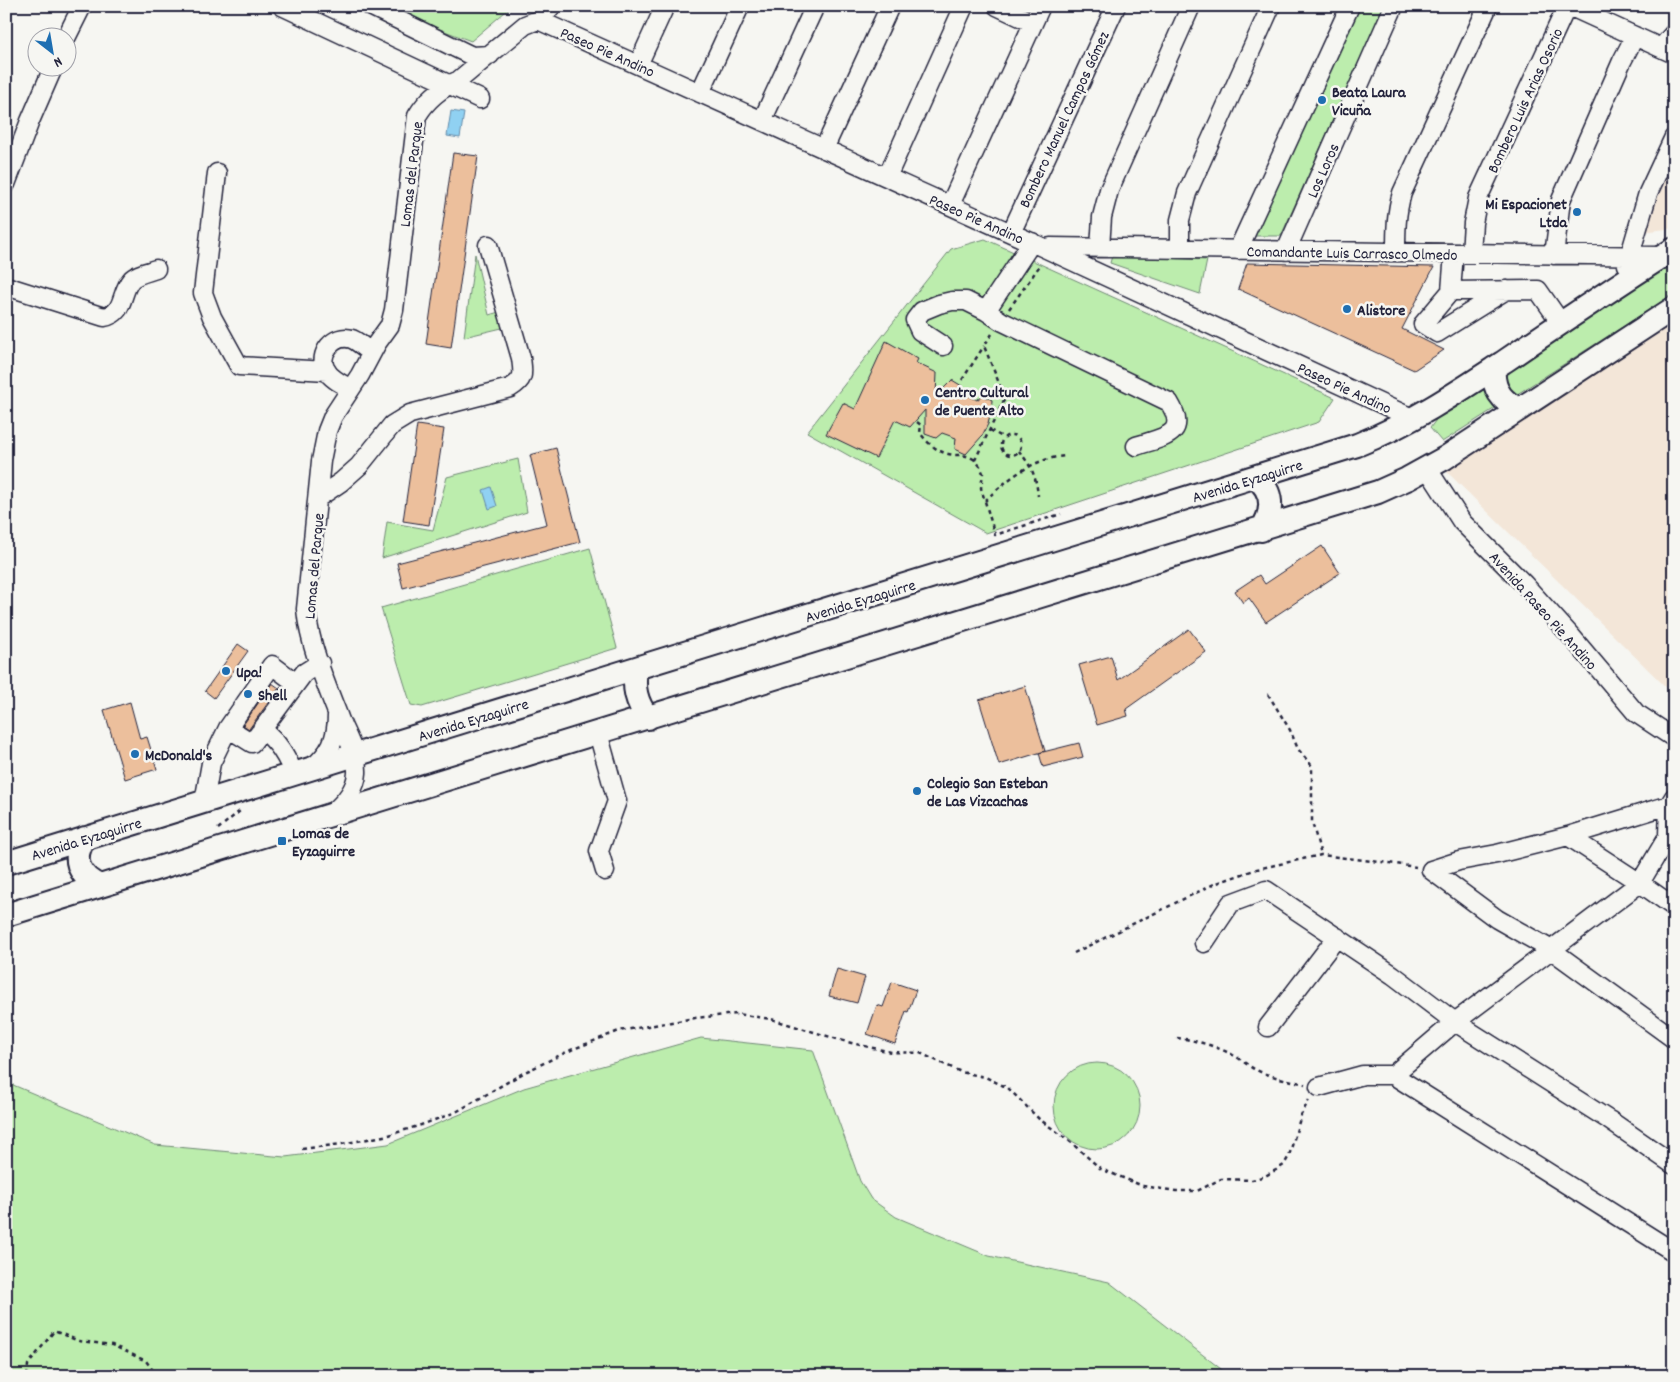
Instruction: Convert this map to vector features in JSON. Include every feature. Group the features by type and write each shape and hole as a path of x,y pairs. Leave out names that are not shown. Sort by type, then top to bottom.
{"main road":[{"name":"Avenida Eyzaguirre","path":"6,863 1357,445 1376,438 1414,418 1494,368 1668,253"},
{"path":"6,915 1261,530 1378,492 1427,468 1674,308"},
{"path":"1494,368 1494,382 1500,396 1512,406 1520,409"},
{"path":"1255,478 1264,486 1270,498 1269,515 1261,530"},
{"path":"636,669 635,695 640,707 648,718"},
{"path":"85,838 79,848 79,867 89,880 100,886"}],"street":[{"path":"71,28 82,6"},
{"path":"282,6 480,99"},
{"path":"370,6 472,56 490,55"},
{"name":"Lomas del Parque","path":"328,816 347,798 355,783 357,774 354,756 308,630 306,609 321,461 327,431 333,416 360,376 371,353 390,325 394,310 417,116 424,104 448,84 459,80 525,25 538,20 552,6"},
{"path":"638,65 665,6"},
{"path":"700,92 740,6"},
{"path":"762,121 815,6"},
{"path":"824,149 890,6"},
{"path":"887,177 964,6"},
{"path":"997,6 1033,23"},
{"path":"950,205 1041,6"},
{"name":"Bombero Manuel Campos Gómez","path":"1011,233 1116,6"},
{"path":"1100,248 1102,217 1108,190 1191,6"},
{"path":"1180,249 1180,220 1187,192 1271,6"},
{"path":"1238,250 1350,6"},
{"name":"Los Loros","path":"1286,250 1394,6"},
{"path":"1396,252 1397,211 1402,193 1488,6"},
{"path":"1577,8 1667,51 1674,33"},
{"name":"Bombero Luis Arias Osorio","path":"1451,290 1473,223 1478,198 1577,8"},
{"name":"Paseo Pie Andino","path":"538,20 950,205 1414,418"},
{"path":"1554,255 1561,200 1622,61 1635,36"},
{"path":"6,184 48,78"},
{"path":"1617,286 1631,255 1648,193 1674,137"},
{"path":"217,173 203,293 212,317 239,366 326,370"},
{"path":"318,497 341,482 359,466 392,425 410,414 510,388 520,381 523,375 521,358 488,245"},
{"path":"994,316 1042,247"},
{"name":"Comandante Luis Carrasco Olmedo","path":"1042,247 1554,255 1668,253"},
{"path":"6,286 104,317 114,314 118,310 131,280 156,269"},
{"path":"1506,290 1437,333 1423,324 1451,290 1506,290 1538,290 1561,324"},
{"path":"943,346 920,330 915,320 922,311 940,304 966,301 1169,402 1176,414 1176,427 1170,434 1136,446"},
{"path":"351,389 340,383 326,370 324,364 326,350 336,340 351,339 361,344 371,353"},
{"name":"Avenida Paseo Pie Andino","path":"1427,468 1462,522 1524,584 1636,713 1674,738"},
{"path":"228,728 252,743 304,673 320,663"},
{"path":"204,802 211,763 228,728 272,665 296,683"},
{"name":"Lomas del Parque","path":"303,771 324,757 332,744 337,730 338,715"},
{"path":"262,729 277,742 303,771"},
{"path":"598,733 616,801 599,851 604,871"},
{"path":"1393,1075 1455,1022 1640,882 1671,838 1671,801 1568,836 1497,854 1460,861 1431,870"},
{"path":"1568,836 1640,882 1674,907"},
{"path":"1431,870 1497,919 1550,949 1674,1039"},
{"path":"1204,943 1231,903 1266,890 1393,975 1455,1022 1609,1120 1674,1165"},
{"path":"1268,1027 1337,937"},
{"path":"1319,1087 1362,1075 1393,1075 1674,1252"}],"path":[{"path":"962,380 984,346 994,316 1042,247"},
{"path":"975,460 1005,398 984,346"},
{"path":"918,422 922,425 920,433 928,443 944,453 969,456 980,466 983,473 981,488 996,535 1062,514"},
{"path":"990,430 1004,438"},
{"path":"1014,435 1020,439 1019,452 1010,454 1004,452 1001,443 1004,438 1014,435"},
{"path":"1019,452 1031,466 1038,496"},
{"path":"985,501 1000,485 1019,472 1055,456 1066,456"},
{"path":"1268,694 1290,730 1298,749 1312,766 1312,822 1321,855"},
{"path":"211,852 209,837 249,803 242,790"},
{"path":"1074,954 1214,884 1257,869 1321,855 1431,870"},
{"path":"302,1149 389,1135 421,1125 456,1112 525,1072 556,1057 619,1032 696,1018 737,1014 771,1019 847,1042 891,1052 920,1053 961,1072 985,1077 1008,1088 1039,1119 1067,1139 1101,1169 1143,1186 1176,1191 1197,1191 1221,1179 1252,1180 1265,1176 1284,1165 1294,1143 1305,1104 1319,1087 1281,1079 1256,1070 1233,1055 1214,1047 1188,1039 1176,1038"},
{"path":"27,1376 28,1365 54,1332 79,1341 112,1345 146,1361 157,1376"}],"shaded area":[{"path":"1674,160 1674,228 1643,232"},
{"path":"1674,322 1674,695 1446,471"}],"green space":[{"path":"390,6 512,6 471,41 413,19"},
{"path":"1356,6 1384,6 1281,236 1253,236"},
{"path":"985,239 1335,398 1319,422 986,533 807,432 951,249"},
{"path":"475,254 489,315 499,312 502,328 464,337"},
{"path":"1112,256 1207,260 1200,294 1110,263"},
{"path":"1674,260 1674,294 1442,442 1430,428 1441,413"},
{"path":"518,459 527,512 382,558 387,522 433,530 447,477"},
{"path":"590,548 617,648 422,707 411,705 381,608"},
{"path":"701,1038 813,1050 860,1181 871,1199 896,1217 989,1256 1109,1282 1230,1376 6,1376 6,1082 155,1145 285,1157 388,1144 524,1088"},
{"path":"1097,1063 1113,1066 1121,1070 1133,1082 1137,1090 1140,1106 1137,1122 1133,1130 1121,1142 1113,1146 1097,1149 1081,1146 1073,1142 1061,1130 1057,1122 1054,1106 1057,1090 1061,1082 1073,1070 1081,1066"}],"water":[{"path":"451,111 464,113 460,138 447,136"},
{"path":"491,487 497,506 489,509 483,490"}],"building":[{"path":"453,153 478,156 451,348 426,344"},
{"name":"Alistore","path":"1247,263 1434,267 1402,329 1444,350 1414,370 1238,289"},
{"name":"Centro Cultural de Puente Alto","path":"886,341 918,359 916,363 937,373 936,396 952,380 962,386 962,392 977,400 983,395 992,400 988,424 982,436 966,454 955,449 956,438 942,433 936,438 925,434 925,410 910,427 895,420 876,458 826,434 843,403 855,409"},
{"path":"417,425 444,429 429,525 403,521"},
{"path":"556,448 580,542 403,588 397,563 547,524 530,455"},
{"path":"1322,546 1340,573 1266,622 1249,598 1243,603 1235,591 1259,575 1265,584"},
{"path":"1189,629 1206,652 1126,709 1128,716 1097,725 1079,665 1111,656 1118,680"},
{"name":"Upa!","path":"238,644 248,651 214,698 205,691"},
{"path":"272,683 279,688 249,729 243,725"},
{"path":"1025,686 1045,751 999,765 979,700"},
{"name":"McDonald's","path":"130,702 140,739 147,737 157,769 125,779 104,710"},
{"path":"1079,743 1083,757 1043,767 1039,753"},
{"path":"837,969 865,977 857,1003 829,996"},
{"path":"892,982 916,990 908,1012 906,1011 895,1044 867,1034 877,1005 883,1007"}],"place":[{"name":"Beata Laura Vicuña","path":"1322,100"},
{"name":"Mi Espacionet Ltda","path":"1577,212"},
{"name":"Alistore","path":"1347,309"},
{"name":"Centro Cultural de Puente Alto","path":"925,400"},
{"name":"Upa!","path":"226,671"},
{"name":"Shell","path":"248,694"},
{"name":"McDonald's","path":"135,754"},
{"name":"Colegio San Esteban de Las Vizcachas","path":"917,791"},
{"name":"Lomas de Eyzaguirre","path":"282,841"}]}
